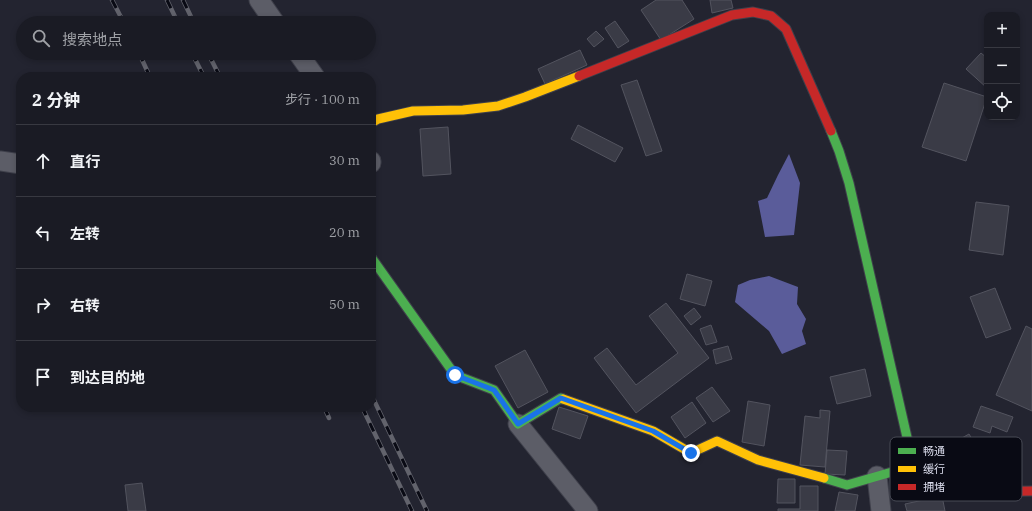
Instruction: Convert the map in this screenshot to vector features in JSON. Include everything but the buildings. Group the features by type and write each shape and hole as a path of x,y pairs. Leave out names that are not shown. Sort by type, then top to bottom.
{"street":[{"path":"259,0 270,16"},
{"path":"376,120 413,111 463,110 498,106 525,97 754,6 771,16 786,29 796,49 839,151 849,183 907,437"},
{"path":"303,60 311,72"},
{"path":"0,161 16,163"},
{"path":"376,264 455,375 494,390 518,424 588,511"},
{"path":"518,424 561,398 653,431 691,453 717,441 758,460 847,485 890,472"},
{"path":"877,476 881,511"},
{"path":"1022,491 1032,491"}],"water":[{"path":"789,154 800,183 794,235 765,237 758,201 767,198"},
{"path":"769,276 798,287 797,304 806,319 802,331 806,344 782,354 769,331 735,302 738,285 750,280"}],"railway":[{"path":"112,0 120,16"},
{"path":"167,0 175,16"},
{"path":"183,0 191,16"},
{"path":"142,60 148,72"},
{"path":"196,60 202,72"},
{"path":"212,60 218,72"},
{"path":"376,404 427,511"},
{"path":"326,412 329,418"},
{"path":"364,412 412,511"}],"traffic: fast":[{"path":"831,131 849,183 907,437"},
{"path":"376,264 455,375 494,390 518,424 561,398 563,399"},
{"path":"824,478 847,485 890,473"}],"traffic: slow":[{"path":"376,120 413,111 463,110 498,106 579,76"},
{"path":"563,399 653,431 691,453 717,441 758,460 824,478"}],"traffic: jam":[{"path":"579,76 732,15 753,12 771,16 786,29 831,131"},
{"path":"1022,491 1032,491"}],"route":[{"path":"455,375 494,390 518,424 561,398 653,431 691,453"}]}
